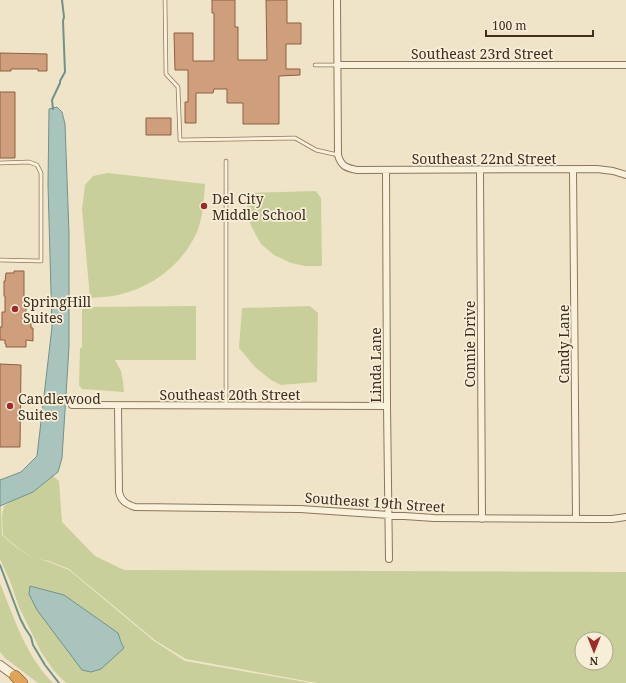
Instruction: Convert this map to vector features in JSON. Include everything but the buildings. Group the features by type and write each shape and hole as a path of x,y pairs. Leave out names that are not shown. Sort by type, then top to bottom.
{"street":[{"path":"337,0 338,155"},
{"name":"Southeast 23rd Street","path":"338,65 626,65"},
{"name":"Southeast 22nd Street","path":"338,155 343,165 350,169 357,170 597,169 613,171 626,175"},
{"name":"Candy Lane","path":"573,169 576,519"},
{"name":"Linda Lane","path":"386,170 389,559"},
{"name":"Connie Drive","path":"480,170 482,519"},
{"name":"Southeast 20th Street","path":"72,405 387,406"},
{"name":"Southeast 19th Street","path":"118,406 119,496 128,505 135,507 300,509 434,518 482,519 612,519 626,517"},
{"path":"0,665 20,681"}],"lane":[{"path":"166,0 166,74 178,86 180,140 295,138 316,150 338,155"},
{"path":"315,65 338,65"},
{"path":"226,161 226,406"},
{"path":"0,163 29,162 37,165 40,173 41,261 0,260"}],"green space":[{"path":"108,173 205,184 203,208 197,232 191,244 175,264 165,273 131,291 115,296 90,298 82,209 85,185 93,176"},
{"path":"316,191 321,198 322,266 305,266 291,263 274,255 261,244 251,226 247,209 246,193"},
{"path":"196,306 196,360 115,360 121,371 124,392 82,389 79,385 80,348 82,348 82,307"},
{"path":"310,306 318,313 317,382 281,385 271,380 255,367 239,348 242,308"},
{"path":"53,476 59,481 62,522 95,556 124,570 626,572 626,683 317,683 186,659 156,641 69,569 49,561 39,559 69,570 154,641 185,661 311,683 66,683 54,671 41,652 19,607 10,581 0,559 1,505 2,535 34,559 3,535 2,516 4,506 17,498 33,492","holes":["30,586 64,595 118,633 122,645"]},
{"path":"0,583 28,649 35,661 53,683 38,683 5,658 0,652"}],"water":[{"path":"57,107 62,112 65,124 69,233 69,347 62,458 58,472 33,492 0,506 0,480 21,472 37,456 52,327 48,185 49,109"},
{"path":"30,586 64,595 118,633 124,648 101,669 91,672 82,670 37,610 29,594"}],"waterway":[{"path":"53,109 52,100 65,72 64,17 62,0"},
{"path":"0,565 20,618 31,637 33,645 45,665 59,683"}],"place":[{"name":"Del City Middle School","path":"204,206"},
{"name":"SpringHill Suites","path":"15,309"},
{"name":"Candlewood Suites","path":"10,406"}]}
